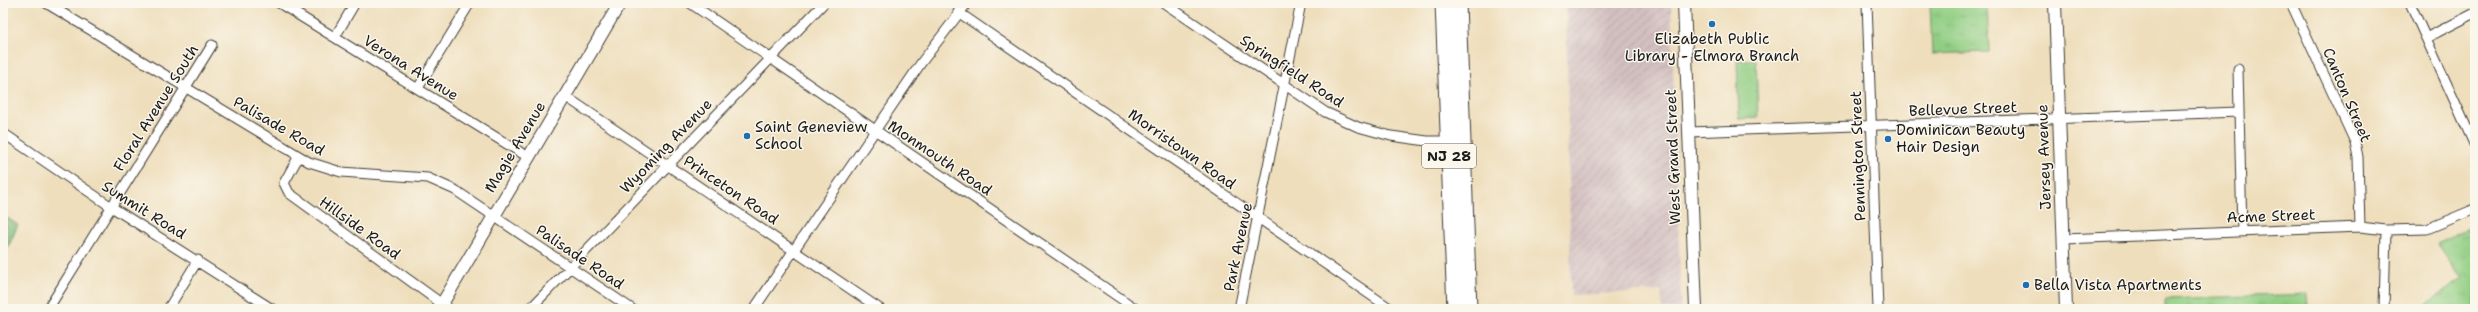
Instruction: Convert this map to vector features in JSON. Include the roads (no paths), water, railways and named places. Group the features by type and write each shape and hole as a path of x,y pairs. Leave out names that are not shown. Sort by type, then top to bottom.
{"main road":[{"name":"NJ 28","path":"1443,3 1456,141 1469,309"},
{"name":"NJ 28","path":"1455,309 1458,3"}],"street":[{"name":"Palisade Road","path":"46,3 299,156 321,167 341,172 428,178 455,190 632,309"},
{"name":"Verona Avenue","path":"279,3 528,157"},
{"path":"335,37 355,3"},
{"path":"418,88 470,3"},
{"name":"Magie Avenue","path":"443,307 493,215 620,3"},
{"name":"Monmouth Road","path":"690,3 1136,309"},
{"name":"Wyoming Avenue","path":"530,309 667,164 824,3"},
{"path":"754,309 793,250 958,12 967,3"},
{"name":"Springfield Road","path":"1164,3 1325,112 1358,127 1415,140 1456,141"},
{"name":"Park Avenue","path":"1239,309 1286,85 1301,3"},
{"name":"West Grand Street","path":"1684,3 1696,309"},
{"name":"Pennington Street","path":"1867,3 1878,309"},
{"name":"Jersey Avenue","path":"2055,3 2066,309"},
{"name":"Canton Street","path":"2291,3 2354,142 2358,156 2360,227"},
{"path":"2410,3 2475,146"},
{"name":"Morristown Road","path":"958,12 1391,309"},
{"path":"2426,38 2475,13"},
{"name":"Floral Avenue South","path":"48,309 110,206 212,45"},
{"path":"2238,69 2242,231"},
{"name":"Princeton Road","path":"565,96 880,309"},
{"name":"Bellevue Street","path":"1688,132 2238,112"},
{"name":"Summit Road","path":"3,133 110,206 198,260 272,309"},
{"name":"Hillside Road","path":"299,156 284,183 289,193 443,307"},
{"name":"Acme Street","path":"2064,239 2360,227 2386,230 2427,229 2475,209"},
{"path":"2384,309 2386,230"},
{"path":"168,309 198,260"}],"place":[{"name":"Elizabeth Public Library - Elmora Branch","path":"1712,24"},
{"name":"Saint Geneview School","path":"747,136"},
{"name":"Dominican Beauty Hair Design","path":"1888,139"},
{"name":"Bella Vista Apartments","path":"2026,285"}]}
